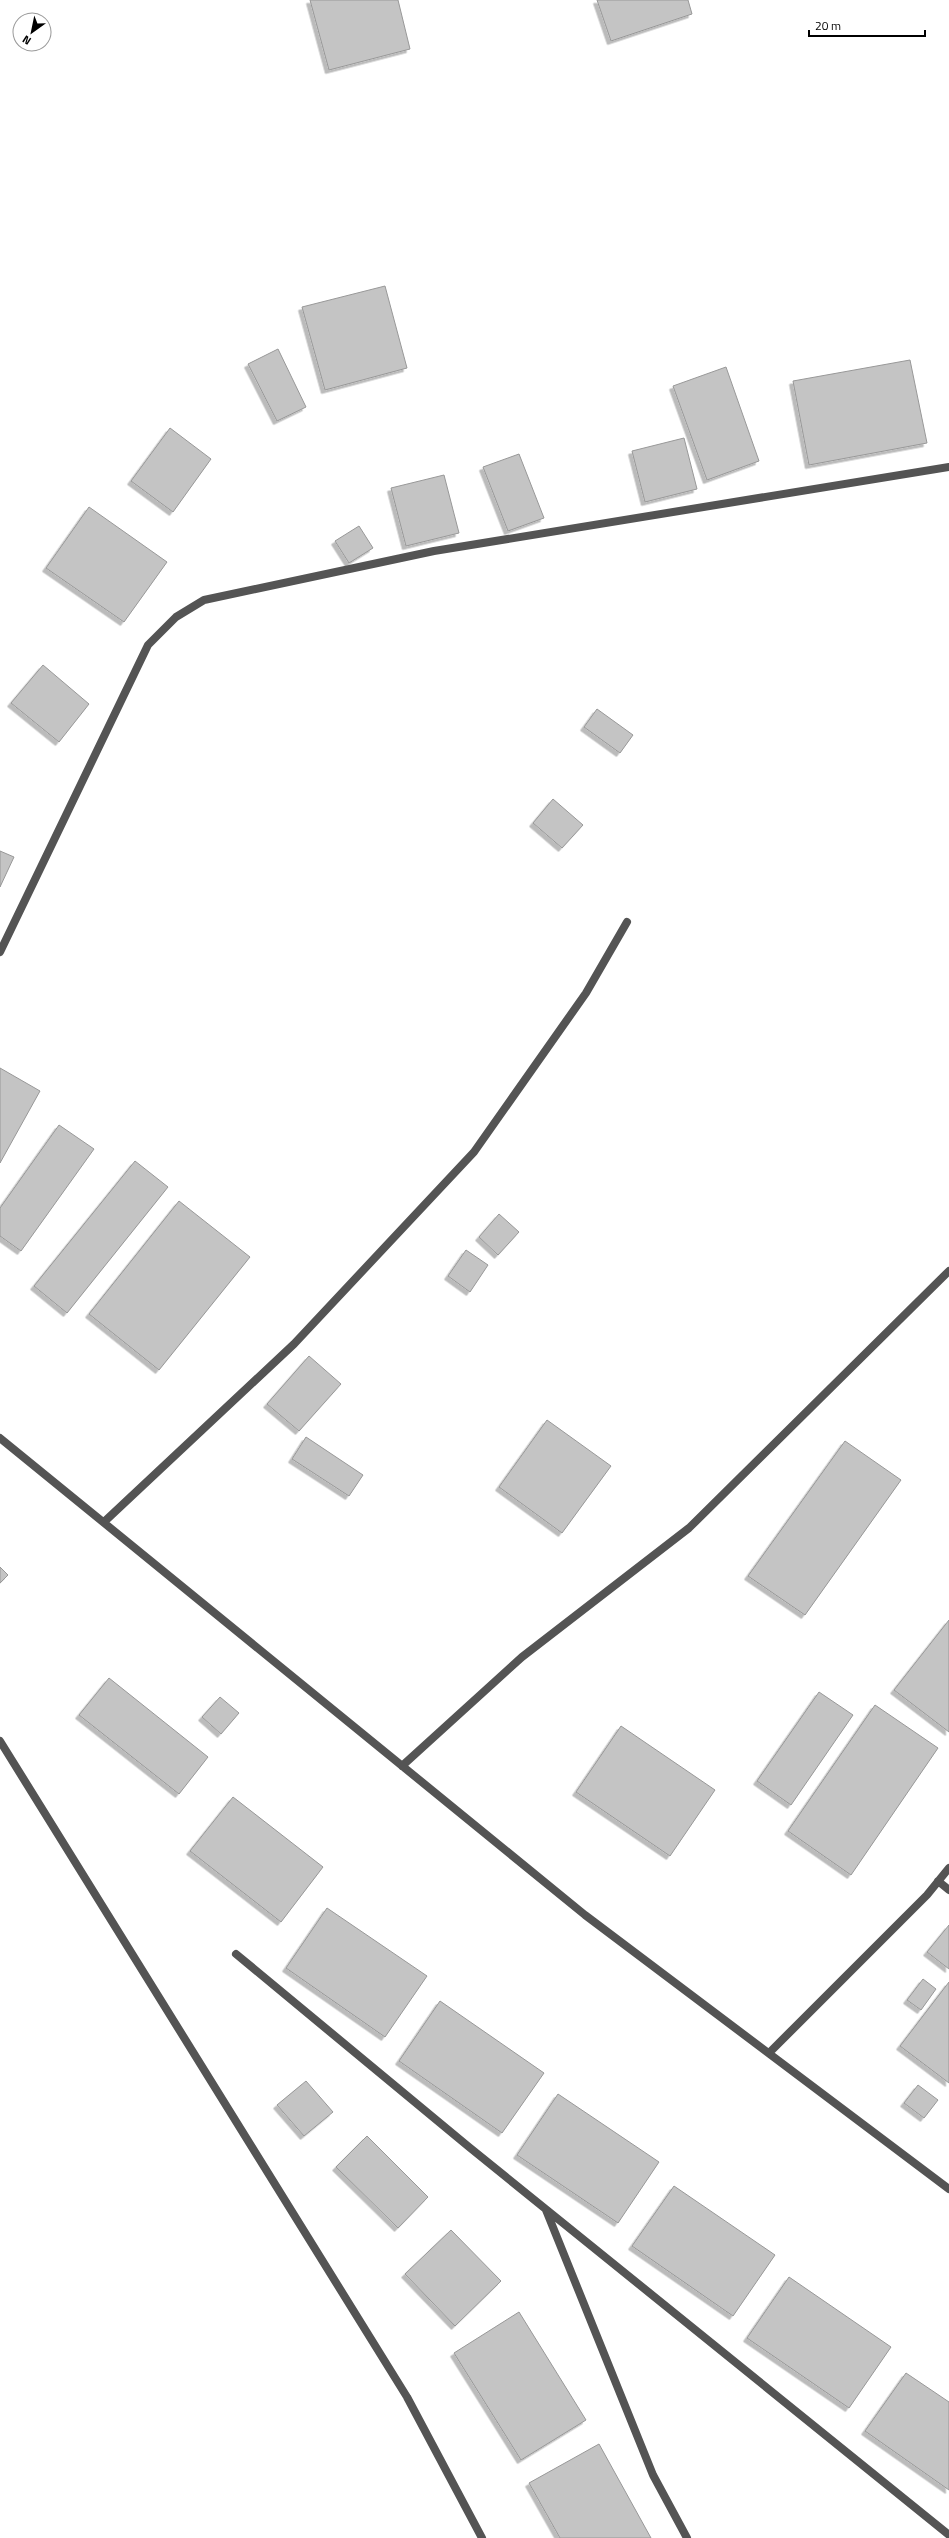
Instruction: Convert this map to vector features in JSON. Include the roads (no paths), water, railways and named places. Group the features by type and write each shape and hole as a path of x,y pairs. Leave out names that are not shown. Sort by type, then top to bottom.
{"street":[{"path":"0,952 148,645 176,617 204,600 434,551 949,467"},
{"path":"104,1522 294,1344 474,1152 586,993 627,922"},
{"path":"402,1766 522,1657 689,1528 949,1271"},
{"path":"0,1438 585,1915 949,2189"},
{"path":"0,1741 403,2390 482,2538"},
{"path":"769,2053 949,1868"},
{"path":"938,1881 949,1890"},
{"path":"236,1954 546,2209 949,2534"},
{"path":"546,2209 653,2475 687,2538"}]}
